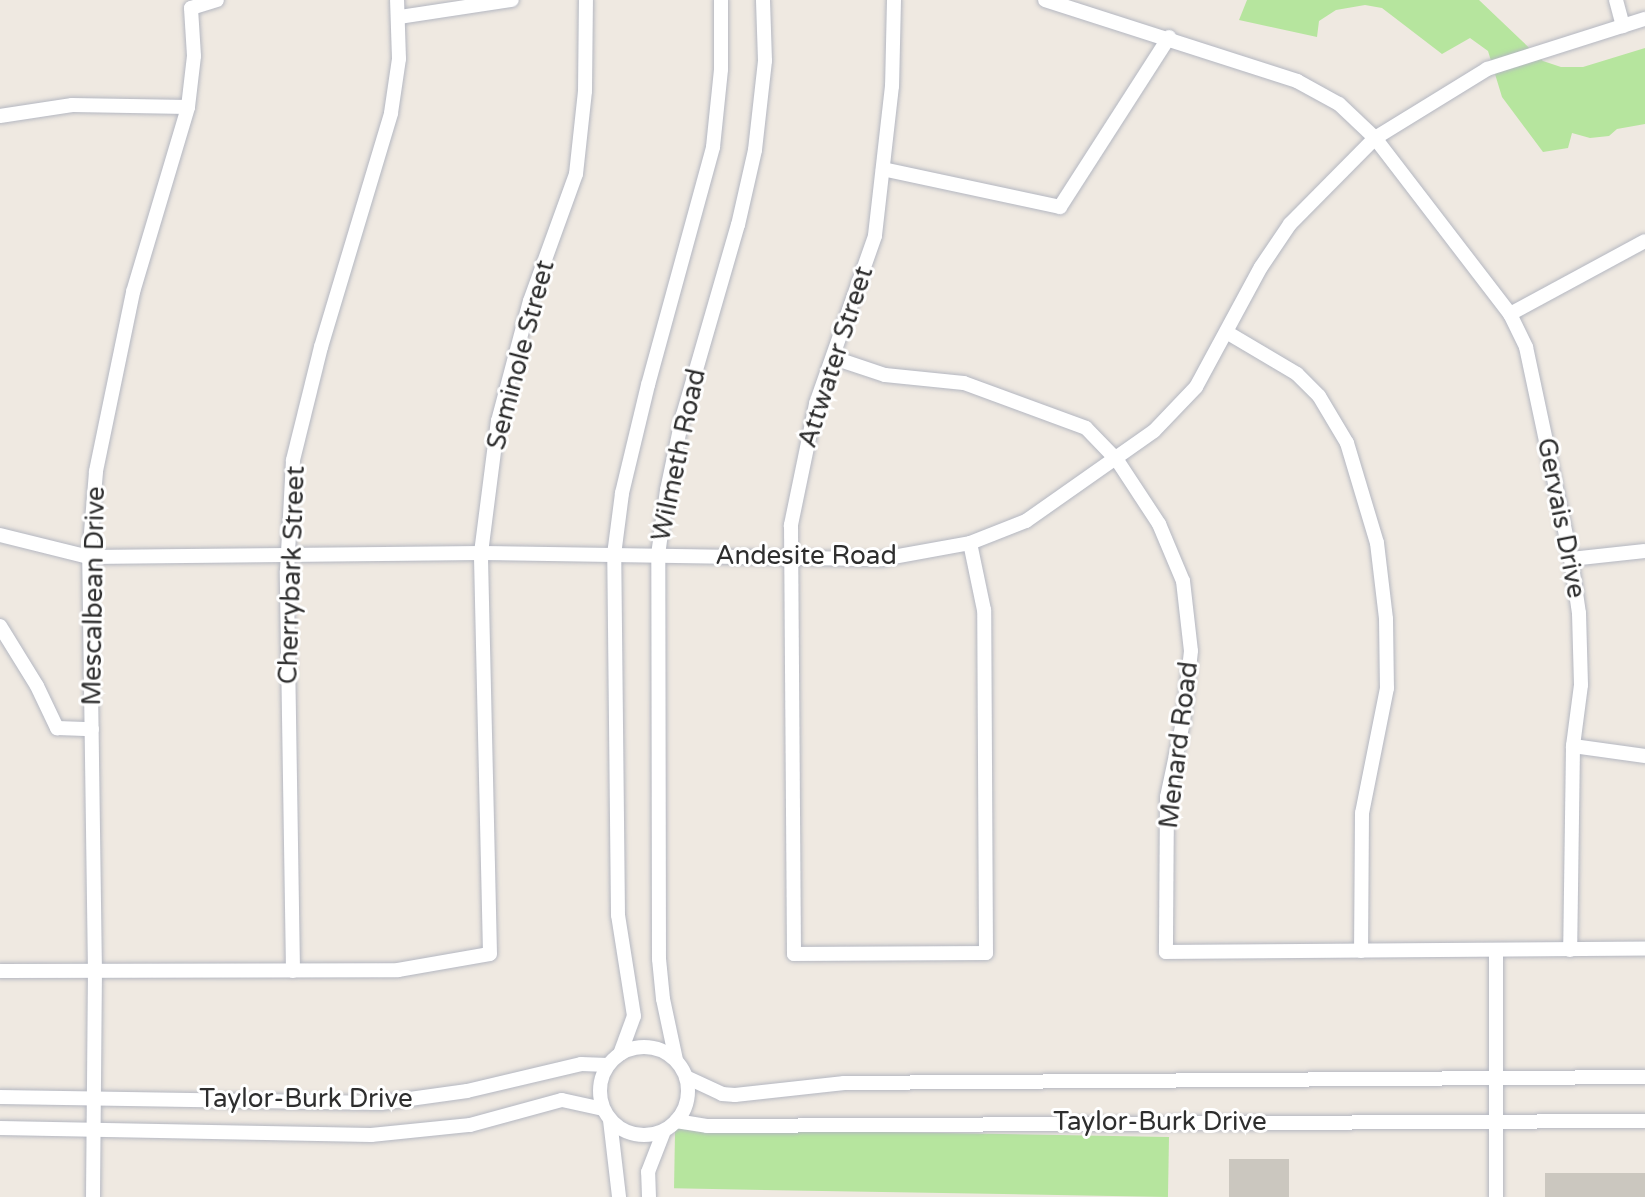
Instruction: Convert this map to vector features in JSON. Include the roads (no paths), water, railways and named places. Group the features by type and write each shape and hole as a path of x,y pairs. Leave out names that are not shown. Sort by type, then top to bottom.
{"street":[{"name":"Mescalbean Drive","path":"93,1197 95,973 89,557 96,471 133,292 188,107 194,56 191,8 217,0"},
{"name":"Cherrybark Street","path":"293,971 288,557 293,460 321,347 391,113 399,59 397,0"},
{"path":"399,17 512,0"},
{"name":"Seminole Street","path":"293,971 398,970 490,954 481,553 498,421 530,301 576,174 585,91 586,0"},
{"name":"Wilmeth Road","path":"620,1054 634,1016 618,915 614,555 622,493 644,400 713,147 721,69 721,0"},
{"name":"Wilmeth Road","path":"676,1060 663,999 659,959 658,555 667,490 683,415 738,225 755,150 765,61 763,0"},
{"name":"Attwater Street","path":"894,0 892,86 875,236 806,444 788,556 794,954 986,953 984,610 970,543"},
{"name":"Gervais Drive","path":"1045,0 1169,37 1297,81 1339,104 1375,138 1510,314 1526,347 1571,559 1579,613 1581,685 1573,746 1570,950"},
{"path":"1616,0 1623,26"},
{"name":"Andesite Road","path":"0,535 89,557 481,553 882,559 970,543 1026,521 1117,460 1154,431 1196,387 1228,333 1261,267 1290,224 1375,138 1487,69 1645,19"},
{"path":"883,169 1060,207 1169,37"},
{"path":"0,116 72,105 188,107"},
{"path":"1510,314 1645,241"},
{"path":"1228,333 1297,374 1319,396 1347,443 1377,543 1386,619 1387,688 1362,813 1361,951 1645,949"},
{"name":"Menard Road","path":"834,358 885,375 964,383 1086,428 1117,460 1153,513 1183,581 1191,630 1190,677 1167,797 1166,952 1361,951"},
{"path":"1571,559 1645,551"},
{"path":"0,626 37,686 57,728 92,729"},
{"path":"1573,746 1645,756"},
{"path":"1496,950 1496,1197"},
{"path":"0,971 293,971"},
{"path":"619,1197 600,1086 608,1065 620,1054 631,1048 655,1048 676,1060 686,1077 687,1101 676,1121 664,1131 648,1172 649,1197"},
{"name":"Taylor-Burk Drive","path":"0,1097 381,1103 467,1091 581,1064 608,1065"},
{"name":"Taylor-Burk Drive","path":"686,1077 728,1095 844,1083 1645,1077"},
{"name":"Taylor-Burk Drive","path":"0,1128 371,1135 470,1125 562,1100 607,1114"},
{"path":"607,1114 635,1134 664,1131"},
{"name":"Taylor-Burk Drive","path":"676,1121 707,1126 1645,1121"}]}
